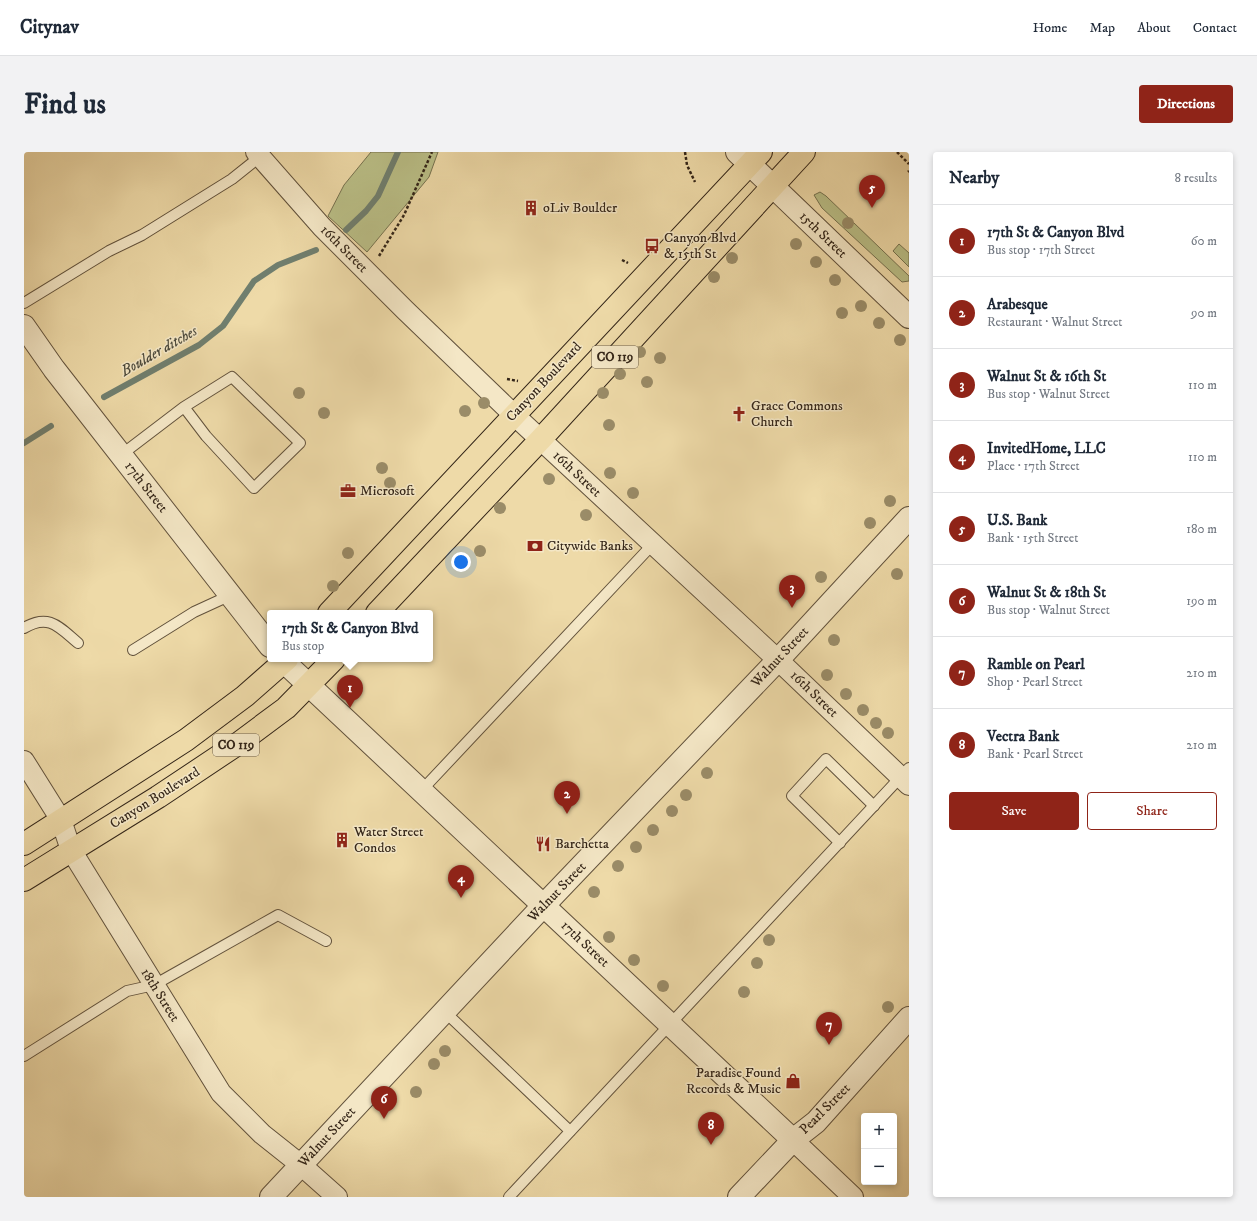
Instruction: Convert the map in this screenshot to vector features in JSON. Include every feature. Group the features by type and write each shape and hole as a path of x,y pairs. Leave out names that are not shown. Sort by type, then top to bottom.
{"main road":[{"name":"CO 119","path":"380,610 541,439 804,152"},
{"name":"Canyon Boulevard","path":"332,610 514,415 749,156"},
{"name":"CO 119","path":"24,844 186,740 245,696 282,662"},
{"name":"Canyon Boulevard","path":"24,880 210,763 282,711 309,687 331,662"}],"street":[{"name":"16th Street","path":"261,154 322,227 514,415 906,777"},
{"name":"15th Street","path":"749,156 772,186 909,318"},
{"name":"17th Street","path":"24,326 54,369 267,642"},
{"name":"Walnut Street","path":"271,1197 543,906 778,660 909,518"},
{"name":"17th Street","path":"286,662 309,687 853,1197"},
{"name":"18th Street","path":"24,761 61,820 71,850 221,1093 262,1134 301,1165 337,1197"},
{"name":"Pearl Street","path":"739,1197 793,1140 816,1122 909,1018"}],"lane":[{"path":"24,303 109,251 148,231 232,179 261,154"},
{"path":"121,455 184,407 232,377 300,443 254,488 206,436 184,407"},
{"path":"421,791 652,544"},
{"path":"133,650 194,612 231,595"},
{"path":"24,628 36,621 54,623 78,643"},
{"path":"840,842 792,796 826,759 874,806"},
{"path":"509,1197 874,806 906,777"},
{"path":"24,1056 127,991 154,986 278,915 326,941"},
{"path":"444,1011 570,1131"}],"path":[{"path":"367,272 404,215 432,152"},
{"path":"685,152 687,165 695,182"},
{"path":"897,152 909,164"}],"green space":[{"path":"371,152 438,152 429,177 367,252 328,216 344,185"},
{"path":"820,192 826,196 909,276 909,281 902,282 822,208 814,195"},
{"path":"899,244 909,253 909,267 893,251"}],"waterway":[{"name":"Boulder ditches","path":"346,230 366,211 378,196 398,152"},
{"name":"Boulder ditches","path":"104,397 199,345 223,326 254,281 278,265 316,250"},
{"name":"Boulder ditches","path":"24,443 51,426"}],"place":[{"name":"oLiv Boulder","path":"531,208"},
{"name":"U.S. Bank","path":"872,208"},
{"name":"Canyon Blvd & 15th St","path":"652,246"},
{"name":"Grace Commons Church","path":"739,414"},
{"name":"Microsoft","path":"348,491"},
{"name":"Citywide Banks","path":"535,546"},
{"name":"Walnut St & 16th St","path":"792,608"},
{"name":"17th St & Canyon Blvd","path":"350,708"},
{"name":"Arabesque","path":"567,814"},
{"name":"Water Street Condos","path":"342,840"},
{"name":"Barchetta","path":"543,844"},
{"name":"InvitedHome, LLC","path":"461,898"},
{"name":"Ramble on Pearl","path":"829,1045"},
{"name":"Paradise Found Records & Music","path":"793,1081"},
{"name":"Walnut St & 18th St","path":"384,1119"},
{"name":"Vectra Bank","path":"711,1145"}]}
